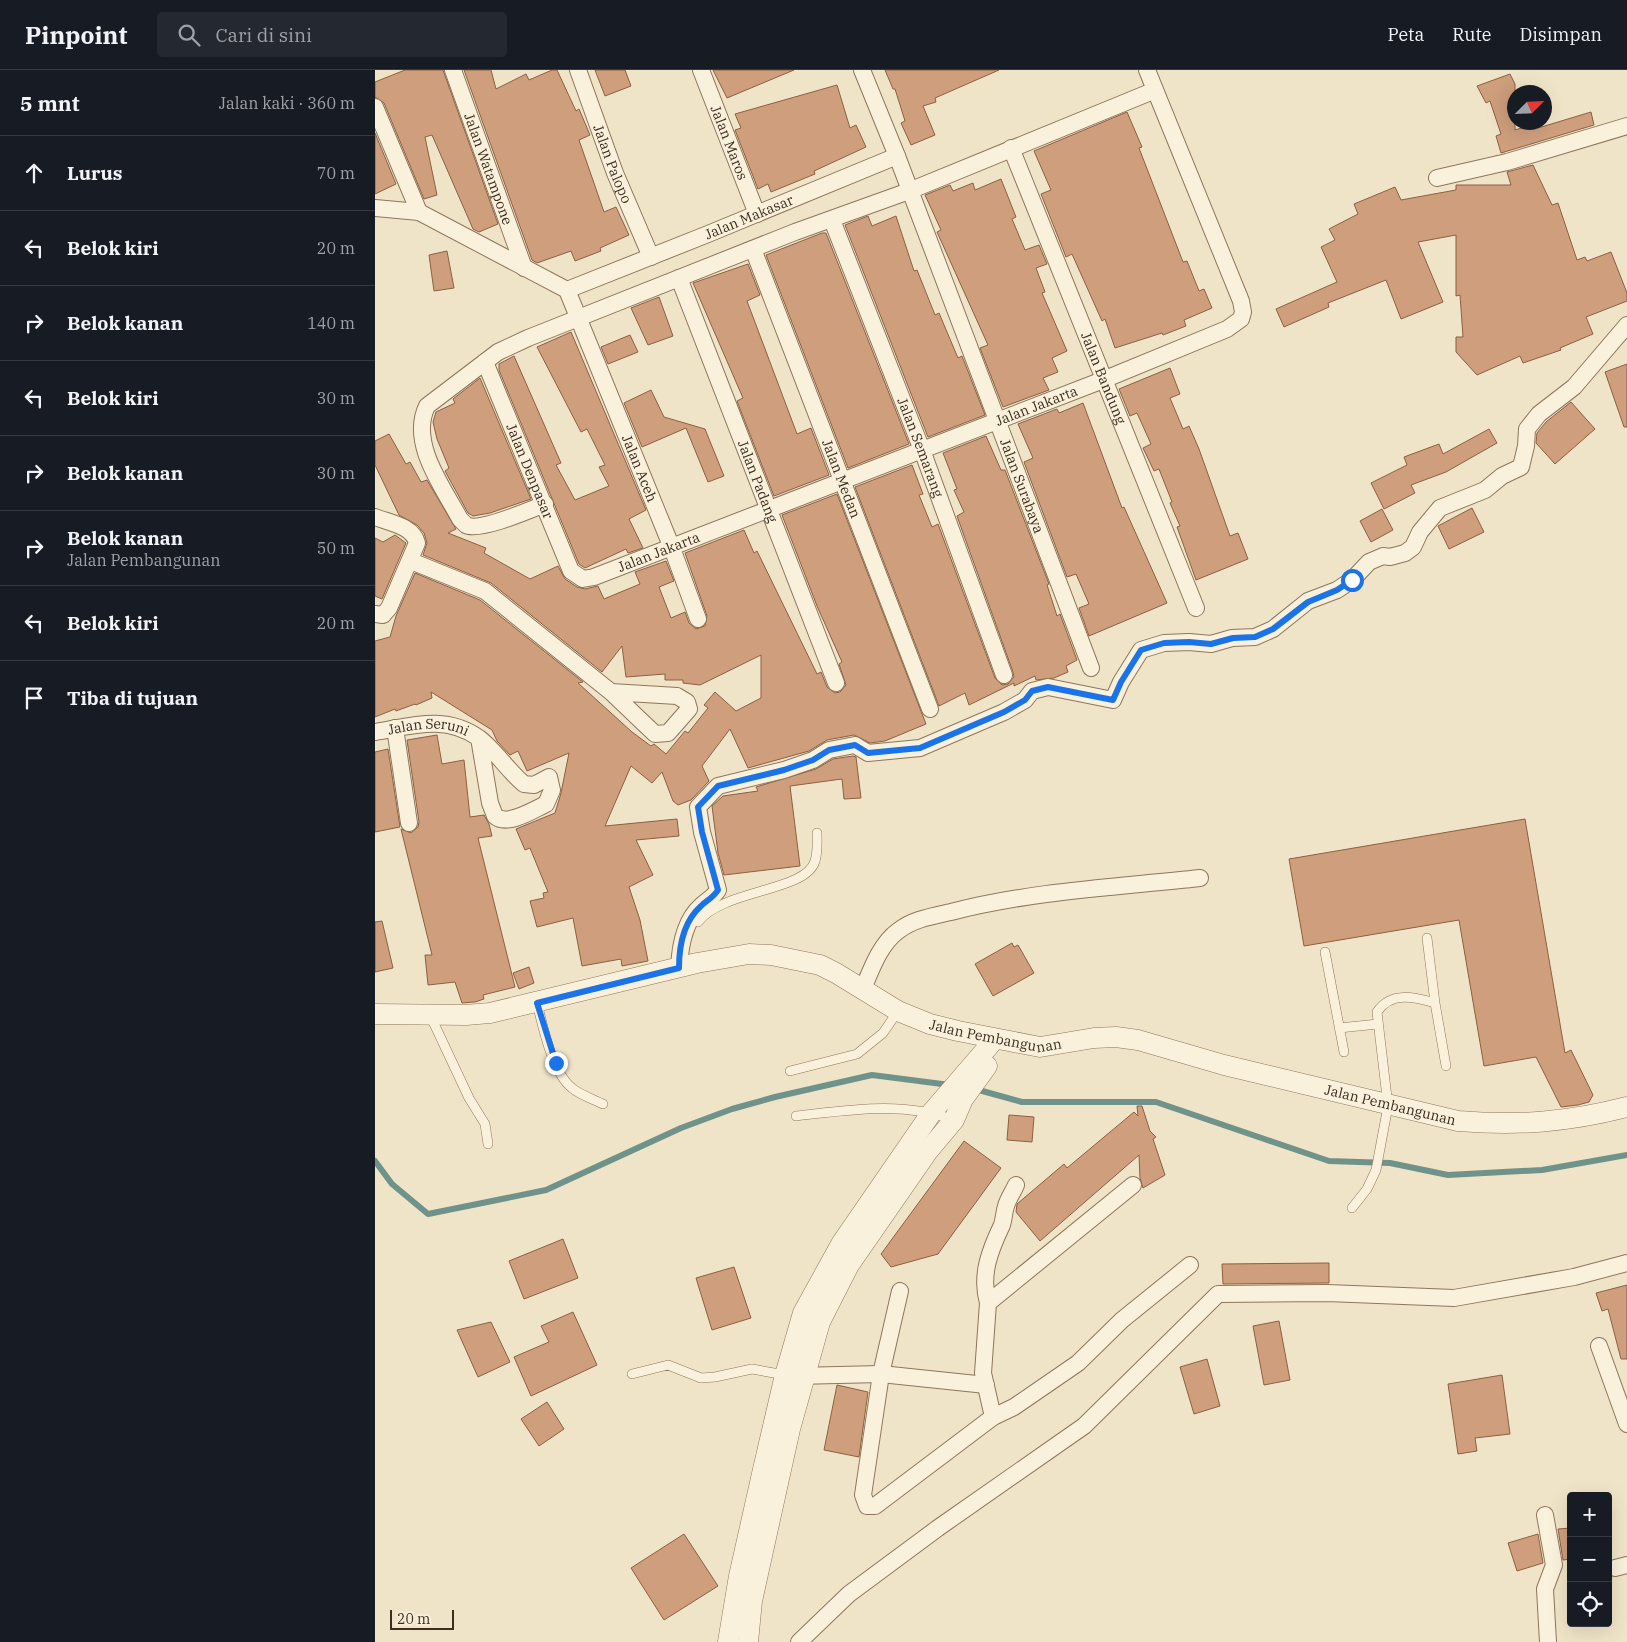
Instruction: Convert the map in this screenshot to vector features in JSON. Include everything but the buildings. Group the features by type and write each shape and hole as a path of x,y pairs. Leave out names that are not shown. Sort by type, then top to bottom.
{"street":[{"name":"Jalan Watampone","path":"453,70 524,268"},
{"name":"Jalan Palopo","path":"578,70 615,173 651,257"},
{"name":"Jalan Maros","path":"701,70 757,214"},
{"path":"861,70 897,156 909,191"},
{"name":"Jalan Jakarta","path":"577,578 594,577 672,548 1103,380 1227,328 1241,319 1243,312 1153,90 1147,70"},
{"path":"545,504 505,520 469,527 460,519 427,454 421,430 422,417 427,406 497,352 795,232 909,191 1153,90"},
{"path":"375,107 419,212"},
{"path":"1437,178 1507,162 1627,126"},
{"name":"Jalan Bandung","path":"1011,148 1196,608"},
{"name":"Jalan Makasar","path":"567,290 897,156"},
{"name":"Jalan Surabaya","path":"909,191 1091,668"},
{"path":"375,208 419,212 567,290 579,318"},
{"name":"Jalan Semarang","path":"832,220 922,450 1005,675"},
{"name":"Jalan Medan","path":"753,249 930,709"},
{"name":"Jalan Padang","path":"679,278 836,683"},
{"name":"Jalan Aceh","path":"579,318 672,548 698,619"},
{"path":"682,967 679,953 691,916 714,897 718,890 702,832 698,807 718,786 784,770 813,760 829,750 855,745 868,753 920,748 1004,712 1025,700 1032,691 1048,687 1113,700 1121,682 1141,650 1164,643 1189,642 1211,644 1233,638 1255,637 1273,629 1308,602 1337,590 1352,580 1369,562 1383,556 1390,557 1405,553 1413,547 1420,532 1440,508 1485,490 1502,476 1521,467 1526,446 1527,429 1539,414 1574,387 1627,325"},
{"name":"Jalan Denpasar","path":"485,362 571,571 577,578"},
{"path":"375,516 410,530 415,536 417,547 387,612 381,616 375,614"},
{"path":"411,560 485,591 611,692"},
{"name":"Jalan Seruni","path":"375,732 432,722 462,730 479,738"},
{"path":"395,728 409,823"},
{"path":"479,738 524,784 534,785 549,777 551,790 546,804 515,818 497,818 490,803 479,738"},
{"path":"863,989 871,967 884,947 896,931 913,922 994,901 1200,878"},
{"name":"Jalan Pembangunan","path":"375,1014 490,1013 682,967 749,954 771,955 820,966 863,989 898,1011 930,1024 1040,1047 1094,1038 1117,1037 1138,1040 1224,1065 1388,1106 1458,1121 1518,1124 1546,1123 1583,1118 1627,1107"},
{"path":"748,1642 752,1602 794,1376 803,1313 827,1266 932,1112 957,1095 1002,1040"},
{"path":"728,1642 739,1576 794,1376 849,1265 918,1165 954,1120 957,1095"},
{"path":"993,1417 983,1373 988,1303 985,1291 988,1260 993,1241 1003,1223 1006,1206 1016,1185"},
{"path":"988,1303 1133,1185"},
{"path":"799,1642 849,1594 937,1528 1084,1426 1218,1294 1327,1293 1454,1298 1574,1276 1627,1263"},
{"path":"900,1290 881,1374 863,1495 867,1506 875,1506 993,1417 1014,1407 1078,1363 1122,1320 1190,1265"},
{"path":"1599,1346 1627,1424"},
{"path":"794,1376 881,1374 986,1385"},
{"path":"1545,1516 1554,1565 1545,1589 1547,1642"}],"lane":[{"path":"682,967 693,928 702,916 729,900 803,878 815,862 817,833"},
{"path":"1427,938 1435,1003 1446,1066"},
{"path":"1325,952 1343,1052"},
{"path":"1352,1208 1367,1189 1376,1170 1388,1106 1377,1012 1383,1003 1396,997 1417,998 1435,1003"},
{"path":"537,1003 543,1028 563,1080 573,1090 603,1104"},
{"path":"791,1071 857,1054 883,1033 898,1011"},
{"path":"430,1015 469,1098 485,1124 488,1144"},
{"path":"1339,1028 1378,1024"},
{"path":"797,1116 884,1108 932,1112 954,1120"},
{"path":"632,1374 668,1365 701,1378 752,1369 794,1376"}],"waterway":[{"path":"375,1161 392,1184 428,1214 546,1190 681,1128 732,1109 775,1097 872,1075 950,1085"},
{"path":"975,1089 1022,1102 1156,1102 1329,1161 1390,1163 1448,1175 1542,1170 1627,1155"}],"route":[{"path":"556,1063 543,1028 537,1003 679,968 679,953 691,916 714,897 718,890 716,878 707,854 698,807 718,786 784,770 813,760 829,750 855,745 859,750 868,753 886,753 920,748 1004,712 1025,700 1032,691 1048,687 1113,700 1121,682 1141,650 1164,643 1189,642 1211,644 1233,638 1255,637 1273,629 1308,602 1337,590 1352,580"}]}
